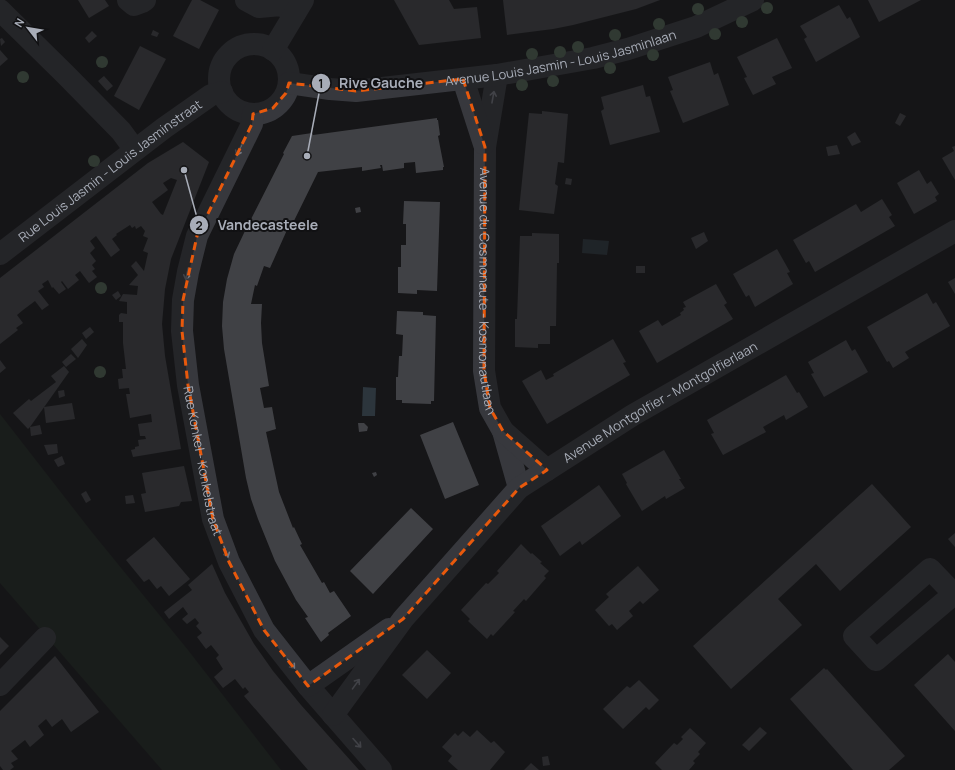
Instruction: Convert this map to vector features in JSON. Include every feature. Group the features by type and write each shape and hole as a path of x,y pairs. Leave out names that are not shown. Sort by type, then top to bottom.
{"street":[{"path":"128,0 134,5 145,0"},
{"path":"246,0 259,7 281,5 299,6 273,50"},
{"name":"Avenue Louis Jasmin - Louis Jasminlaan","path":"289,83 356,91 497,75 593,58 628,49 696,27 753,0"},
{"path":"0,10 121,131 135,150"},
{"path":"252,44 263,45 281,56 289,73 289,83 281,102 263,113 253,114 243,112 235,108 227,101 222,92 220,71 225,60 232,52 252,44"},
{"name":"Avenue du Cosmonaute - Kosmonautlaan","path":"497,75 485,147 484,371 490,408 502,431 519,488"},
{"name":"Avenue du Cosmonaute - Kosmonautlaan","path":"463,79 485,147"},
{"name":"Rue Louis Jasmin - Louis Jasminstraat","path":"0,254 135,150 211,95 222,92"},
{"name":"Rue Konkel - Konkelstraat","path":"253,114 252,124 197,236 183,300 182,331 188,385 213,518 229,562 264,630 308,686 381,770"},
{"name":"Avenue Montgolfier - Montgolfierlaan","path":"333,715 403,619 519,488 633,415 955,231"},
{"name":"Avenue du Cosmonaute - Kosmonautlaan","path":"502,431 547,470"},
{"name":"Avenue Montgolfier - Montgolfierlaan","path":"308,686 403,619"},
{"path":"0,685 45,638"}],"highlighted area":[{"path":"463,79 485,147 484,371 490,408 503,431 547,470 519,488 403,619 308,686 264,630 229,562 213,519 188,385 182,331 183,300 197,236 252,124 253,114 273,108 286,93 289,83 356,91"}],"shaded area":[{"path":"583,239 609,241 607,255 582,253"},
{"path":"363,387 376,388 375,416 362,416"},
{"path":"0,414 91,531 188,650 281,770 162,770 0,583"}],"building":[{"path":"78,0 105,0 109,6 89,18"},
{"path":"192,0 200,0 219,10 199,49 173,36"},
{"path":"394,0 449,0 454,9 477,7 481,38 419,45"},
{"path":"503,0 660,0 636,9 573,25 507,35"},
{"path":"868,0 921,0 879,22"},
{"path":"839,5 847,19 850,17 860,37 816,62 804,39 807,37 800,26"},
{"path":"153,30 159,33 157,37 151,35"},
{"path":"92,31 97,36 89,43 85,38"},
{"path":"2,38 5,42 1,46 0,39"},
{"path":"777,38 792,68 772,77 776,84 753,95 744,78 747,77 737,57"},
{"path":"140,46 166,59 139,110 114,96"},
{"path":"0,50 8,59 0,66"},
{"path":"710,62 714,75 718,73 729,105 683,123 670,91 673,90 668,77"},
{"path":"104,76 113,86 107,91 98,81"},
{"path":"643,85 646,97 650,96 660,132 610,145 601,111 604,109 601,97"},
{"path":"542,111 568,114 564,163 558,162 555,184 558,186 554,214 519,210 529,113 542,114"},
{"path":"900,113 906,116 900,126 895,123"},
{"path":"437,118 440,135 438,136 444,167 443,170 416,173 415,162 404,163 404,168 383,171 382,165 380,165 381,168 362,171 362,167 318,172 289,231 287,230 270,268 264,266 257,286 255,285 251,304 262,304 262,343 269,386 260,388 264,408 272,407 276,429 266,432 279,492 293,528 294,527 302,544 300,545 322,583 324,582 330,593 334,591 351,616 328,633 329,635 321,642 305,618 308,617 296,600 275,561 251,499 246,478 224,349 222,326 223,302 227,279 234,254 292,136 312,133 313,135"},
{"path":"855,132 861,142 852,146 847,137"},
{"path":"183,142 209,162 171,259 165,289 162,324 165,356 181,449 133,457 131,450 139,446 138,440 146,439 145,436 140,436 138,424 152,422 151,414 130,418 126,394 130,394 129,388 119,389 118,379 123,378 122,369 126,369 123,343 123,322 119,322 119,315 121,313 127,314 127,302 119,301 123,294 137,295 138,286 129,285 138,275 131,266 136,261 144,271 148,253 143,251 148,238 143,236 145,231 141,226 136,229 135,226 132,228 130,225 116,234 117,235 112,239 120,250 111,257 96,236 90,241 95,248 90,253 96,261 92,265 95,269 92,271 97,277 89,283 80,271 75,275 79,280 68,289 62,281 61,282 66,289 59,294 53,287 52,288 48,280 42,284 44,287 38,291 49,305 42,310 35,301 23,310 17,315 23,323 16,328 18,330 0,344 0,278 148,163","holes":["171,178 177,180 163,215 152,202 168,190 163,183"]},
{"path":"837,145 840,154 828,156 826,147"},
{"path":"955,146 955,180 942,158 954,151 952,147"},
{"path":"919,170 927,184 931,181 939,194 935,197 937,201 914,214 897,183"},
{"path":"566,178 572,179 571,185 565,184"},
{"path":"882,199 892,215 889,217 895,226 815,272 809,261 806,263 793,240 856,204 861,212"},
{"path":"404,201 440,202 437,291 417,290 417,294 398,293 398,267 401,267 401,245 406,245 406,224 403,224"},
{"path":"360,207 361,212 356,213 355,208"},
{"path":"704,232 708,241 696,249 691,238"},
{"path":"532,233 559,234 556,326 550,326 550,344 538,344 538,348 515,347 515,319 517,319 520,236 532,236"},
{"path":"777,249 790,272 787,273 793,284 755,307 749,295 746,297 733,274"},
{"path":"636,266 645,266 645,273 636,273"},
{"path":"955,278 955,294 948,282"},
{"path":"716,284 727,303 724,305 733,319 657,363 639,331 658,320 662,326 681,315 680,313 684,310 683,308 686,307 683,302"},
{"path":"118,291 121,296 116,300 112,295"},
{"path":"927,293 933,304 936,302 950,326 905,352 909,358 893,368 889,361 887,362 867,327"},
{"path":"397,311 423,312 423,315 436,316 434,401 431,401 431,404 402,403 402,400 396,400 396,377 398,377 399,356 402,356 403,335 396,334"},
{"path":"90,327 94,332 86,339 82,333"},
{"path":"82,339 87,345 78,358 71,349"},
{"path":"613,339 626,362 623,363 630,375 547,424 522,381 541,370 546,380 554,376 553,374"},
{"path":"846,340 852,351 855,349 868,372 824,397 811,374 814,373 808,362"},
{"path":"71,354 76,359 66,367 62,362"},
{"path":"0,360 6,368 0,373"},
{"path":"64,366 69,372 28,429 13,413 29,399 31,401 56,382 51,376"},
{"path":"786,375 808,407 786,420 784,415 763,427 766,432 723,455 711,434 714,433 707,420"},
{"path":"64,390 65,396 59,398 58,391"},
{"path":"72,403 75,419 46,423 44,407"},
{"path":"453,422 479,485 445,499 420,435"},
{"path":"358,423 364,423 368,427 367,431 359,432"},
{"path":"40,425 42,434 31,436 30,427"},
{"path":"57,444 58,453 48,455 44,445"},
{"path":"664,450 685,488 666,499 665,496 642,511 626,484 627,483 622,474"},
{"path":"62,456 65,464 58,467 54,460"},
{"path":"184,466 192,501 181,502 179,506 145,512 141,494 146,493 142,473"},
{"path":"376,472 377,475 374,477 372,473"},
{"path":"872,484 911,527 840,591 816,564 778,599 802,625 731,689 693,646"},
{"path":"599,485 621,516 582,545 580,541 560,556 541,526"},
{"path":"86,491 91,500 86,503 81,494"},
{"path":"133,495 135,503 126,504 125,496"},
{"path":"411,508 433,529 373,594 350,571"},
{"path":"955,533 955,547 948,539"},
{"path":"154,537 190,579 169,596 161,586 157,589 149,579 144,582 126,560"},
{"path":"521,544 542,562 540,563 549,571 544,576 546,578 526,601 524,599 513,611 515,612 493,636 491,634 487,639 468,621 470,619 461,610 486,583 488,584 499,573 497,571"},
{"path":"212,564 225,593 254,644 273,671 359,770 308,770 244,696 249,692 245,687 243,689 235,679 223,688 214,677 223,669 216,658 219,655 211,645 206,649 197,637 202,633 196,626 199,623 195,618 187,624 182,619 188,614 183,607 169,619 164,612 192,590 188,585"},
{"path":"638,566 659,590 643,604 640,601 629,611 633,616 617,630 612,624 609,626 595,610 609,597 606,594"},
{"path":"0,637 9,646 0,655"},
{"path":"427,650 451,673 427,699 402,675"},
{"path":"948,654 955,662 955,731 914,685"},
{"path":"55,656 99,712 71,732 62,719 52,727 46,719 38,726 44,735 30,747 25,740 11,751 18,759 11,763 14,767 10,770 3,770 0,766 0,711"},
{"path":"824,668 826,670 827,669 905,756 889,770 853,770 790,699"},
{"path":"639,680 659,700 649,710 646,707 623,729 603,709 627,686 630,688"},
{"path":"760,727 767,733 749,751 742,745"},
{"path":"690,728 706,743 698,752 700,754 693,761 695,763 689,770 662,770 655,763 674,743 677,745 683,739 681,737"},
{"path":"477,730 491,743 494,741 505,752 490,770 458,770 448,761 452,756 442,747 455,733 458,736 463,731 470,737"},
{"path":"548,756 550,765 543,766 542,757"},
{"path":"531,763 539,770 524,770"}],"place":[{"name":"Rive Gauche","path":"307,156"},
{"name":"Vandecasteele","path":"184,170"}]}
